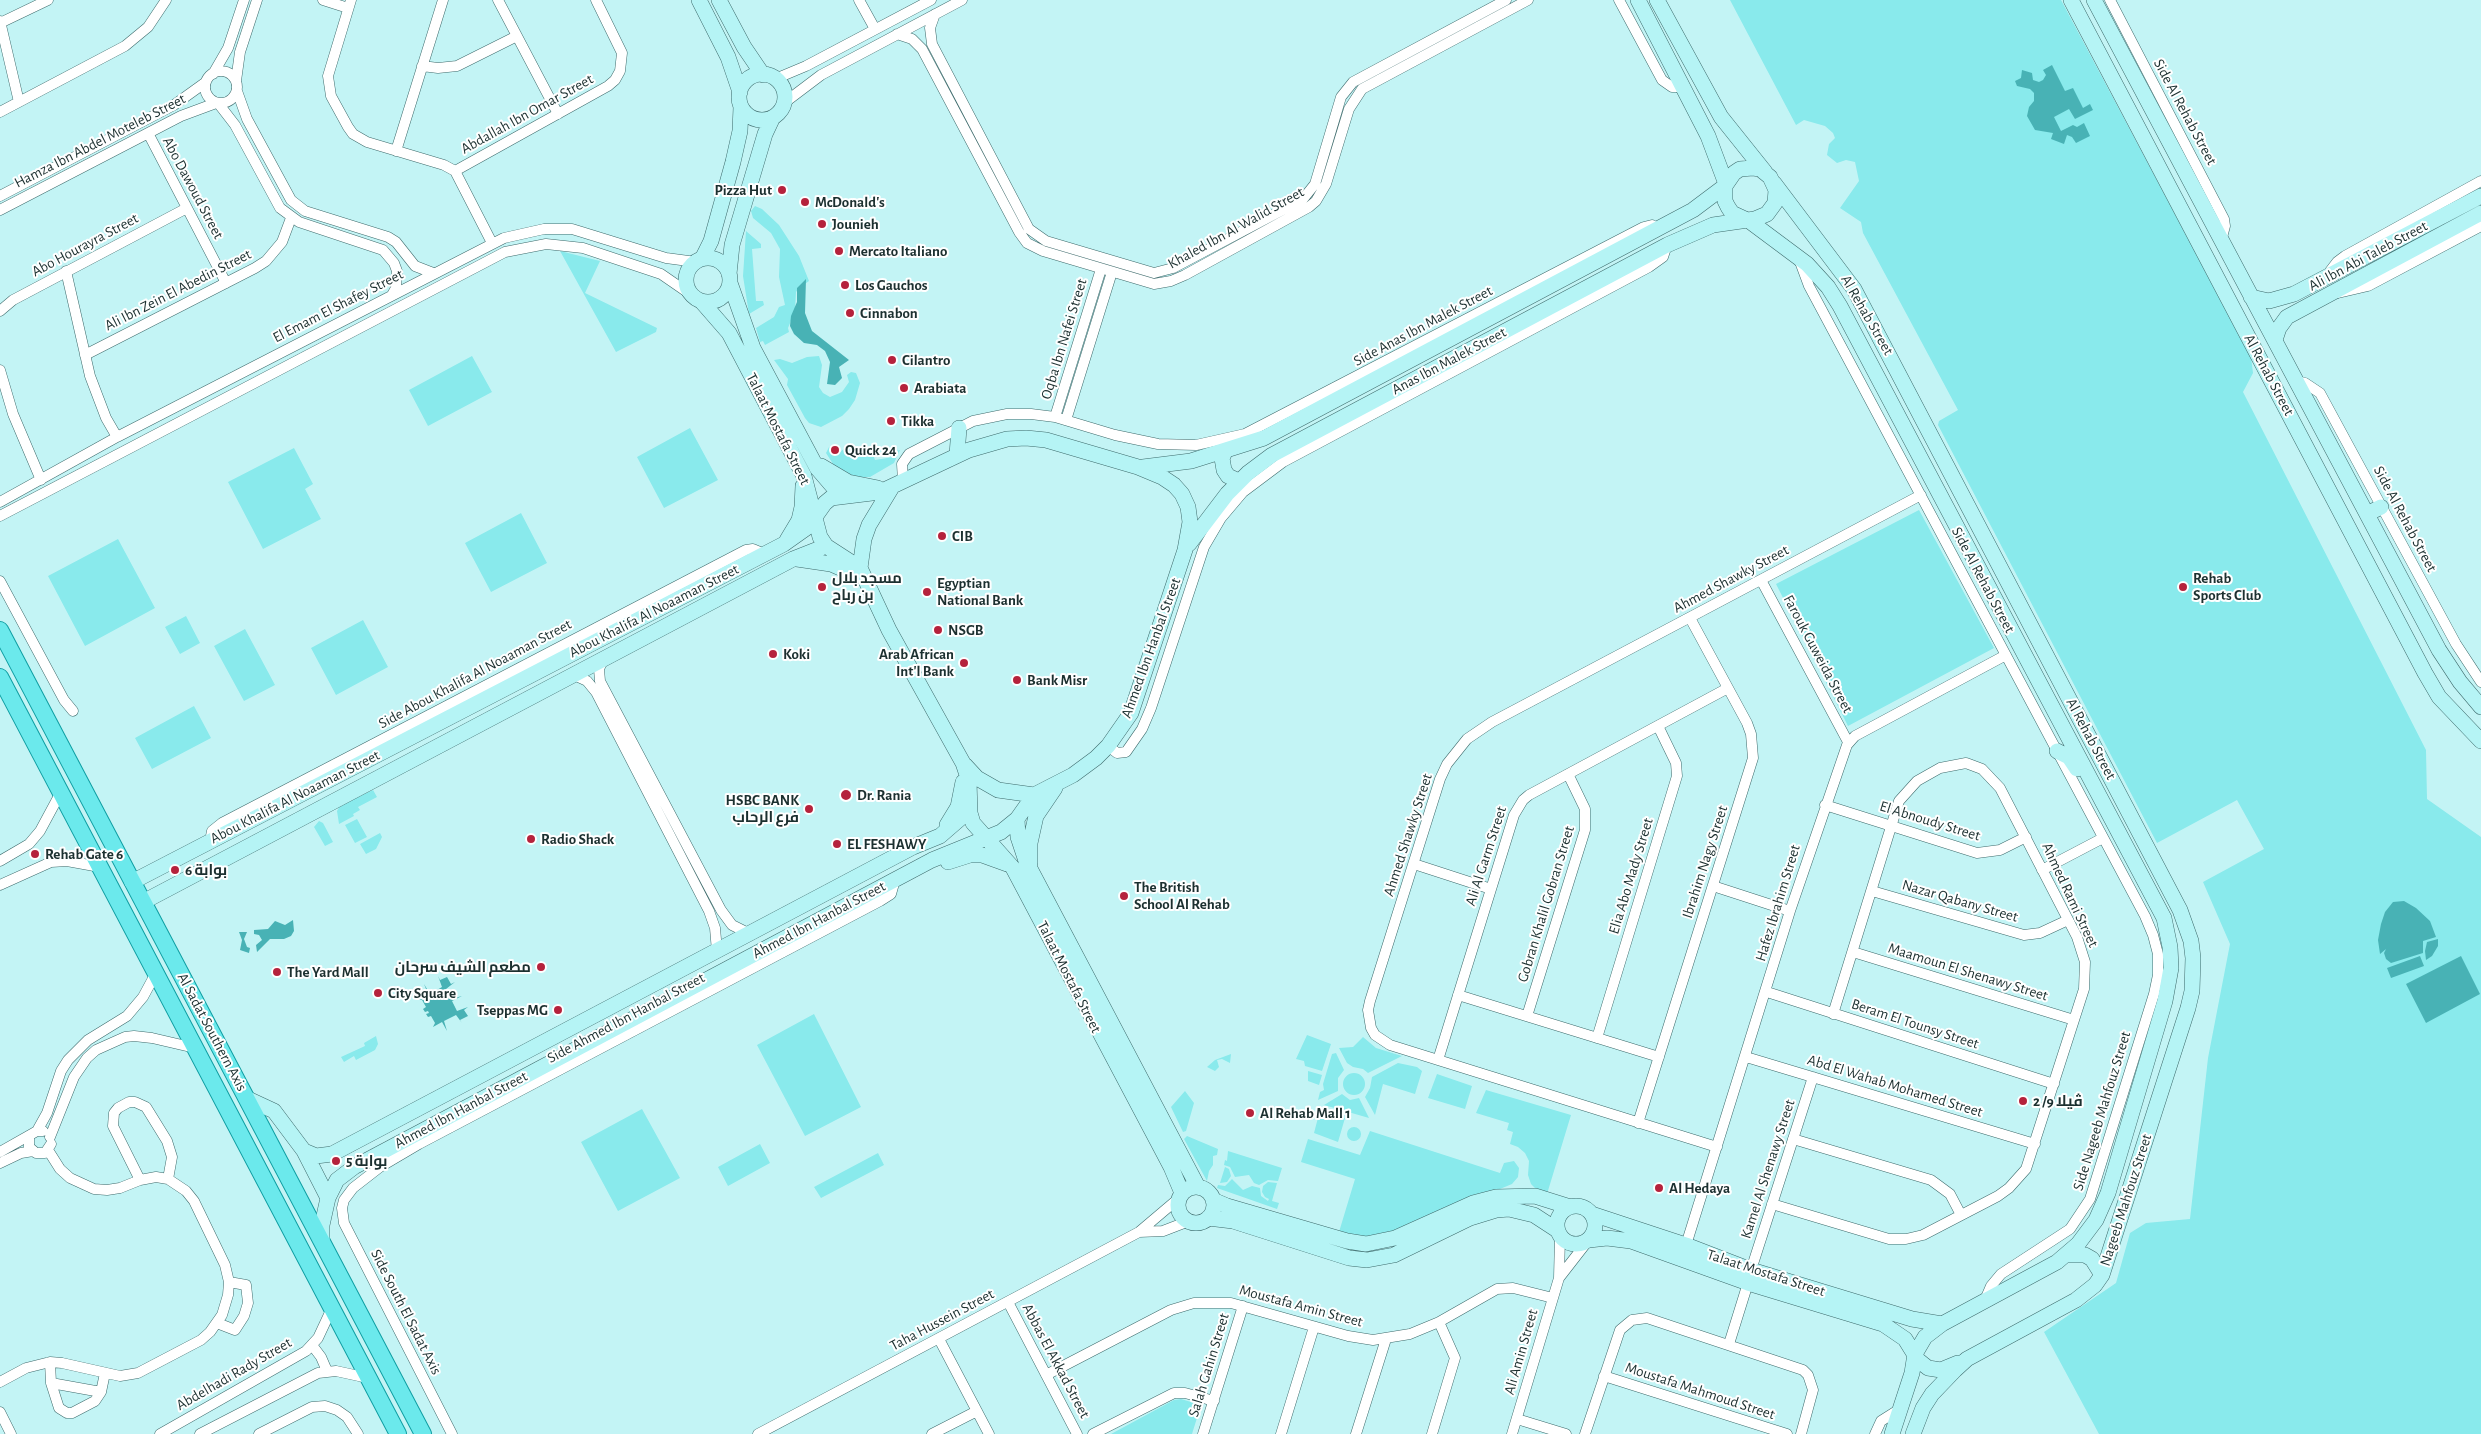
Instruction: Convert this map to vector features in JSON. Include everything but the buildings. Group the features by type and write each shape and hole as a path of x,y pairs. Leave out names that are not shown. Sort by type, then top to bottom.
{"main road":[{"name":"Al Sadat Southern Axis","path":"0,630 424,1434"},
{"name":"Al Sadat Southern Axis","path":"0,677 6,699 61,792 398,1434"}],"street":[{"path":"19,102 0,22 48,0"},
{"path":"0,112 137,38 157,16 166,0"},
{"path":"244,0 228,48 213,74 206,82 206,92 235,125 276,202 291,218 375,246 389,255 397,271 398,280 392,295"},
{"path":"217,103 230,101 236,86 240,52 257,0"},
{"path":"324,0 350,4 329,71 328,86 331,96 353,134 367,142 444,165 455,171 492,243"},
{"path":"396,151 442,0"},
{"path":"498,0 558,114"},
{"name":"Abdallah Ibn Omar Street","path":"455,171 608,86 620,71 622,53 596,0"},
{"path":"699,0 726,52 745,113 758,120 778,114 784,103 821,75 962,0"},
{"path":"720,0 744,47 783,89 784,103"},
{"path":"859,0 875,30"},
{"path":"699,260 715,260 726,268 729,278 725,295 720,299 708,302 696,298 686,280 687,273 699,260 711,242 733,162 740,131 740,99 748,79 769,76 806,66 931,0"},
{"name":"Khaled Ibn Al Walid Street","path":"897,34 912,39 922,49 1022,238 1036,249 1148,283 1164,284 1309,207 1322,193 1349,109 1362,89 1480,19 1506,0"},
{"name":"Khaled Ibn Al Walid Street","path":"935,14 930,28 932,44 1026,224 1034,234 1046,241 1154,273 1167,271 1303,199 1312,189 1341,97 1353,82 1480,19 1528,0"},
{"path":"1619,0 1662,80 1672,87 1683,87"},
{"path":"1638,0 1710,139 1726,185"},
{"name":"Al Rehab Street","path":"1658,0 1705,90 1729,129 1770,178 1854,288 2180,910"},
{"name":"Al Rehab Street","path":"2071,0 2439,697 2481,741"},
{"name":"Al Rehab Street","path":"2094,0 2439,650 2460,682 2481,707"},
{"name":"Side Al Rehab Street","path":"2110,0 2224,219 2225,226 2221,241"},
{"path":"422,66 448,68 457,66 517,36"},
{"path":"2111,78 2130,68"},
{"path":"213,74 226,72 236,86 247,120 291,200 305,211 388,237 396,242 415,266 433,273"},
{"name":"Hamza Ibn Abdel Moteleb Street","path":"0,196 174,105 206,82"},
{"name":"Hamza Ibn Abdel Moteleb Street","path":"0,210 189,111 217,103"},
{"name":"Talaat Mostafa Street","path":"773,117 765,134 732,245 729,278 753,348 805,462 808,486 817,517 817,527 826,546"},
{"path":"1710,139 1720,140 1727,134 1729,129"},
{"name":"Abo Dawoud Street","path":"148,133 226,283"},
{"path":"1321,162 1332,166"},
{"path":"1753,168 1770,178 1776,196 1771,209 1761,217 1746,219 1732,213 1724,193 1729,178 1740,170 1753,168"},
{"path":"2481,181 2346,256 2333,266 2328,286 2350,292 2368,286 2481,226"},
{"name":"Anas Ibn Malek Street","path":"1138,467 1173,464 1225,452 1246,446 1281,430 1693,210 1726,185"},
{"name":"Ali Ibn Abi Taleb Street","path":"2275,340 2279,328 2287,318 2328,286 2481,196"},
{"name":"Abo Hourayra Street","path":"0,311 12,300 187,208"},
{"path":"1693,210 1704,216 1703,229"},
{"name":"Ali Ibn Abi Taleb Street","path":"2251,297 2260,300 2278,300 2328,286 2481,213"},
{"name":"Ali Ibn Zein El Abedin Street","path":"85,355 255,268 270,256 282,242 291,218"},
{"name":"Al Rehab Street","path":"1746,219 1797,256 1824,282 1840,306 2164,918"},
{"name":"Anas Ibn Malek Street","path":"1185,550 1205,521 1239,481 1264,461 1297,441 1667,245 1703,229 1746,219"},
{"path":"345,236 349,224"},
{"name":"Side Anas Ibn Malek Street","path":"1060,419 1140,441 1167,445 1196,444 1230,438 1264,425 1644,227 1652,225 1658,229"},
{"name":"El Emam El Shafey Street","path":"0,502 117,437 492,243 531,231 572,230 666,258 699,260"},
{"path":"1797,256 1795,246 1798,239 1803,236 1813,236"},
{"path":"1227,240 1232,249"},
{"name":"El Emam El Shafey Street","path":"0,516 505,252 532,245 565,244 599,252 661,274 696,298"},
{"path":"1108,746 1117,752 1126,752 1142,730 1151,708 1198,562 1212,532 1232,505 1255,481 1283,462 1649,267 1663,257 1667,245"},
{"name":"Side Al Rehab Street","path":"1797,256 1809,286 2145,916"},
{"name":"Oqba Ibn Nafei Street","path":"1060,419 1101,269"},
{"path":"66,271 97,398 117,437"},
{"name":"Oqba Ibn Nafei Street","path":"1060,419 1112,272"},
{"name":"Talaat Mostafa Street","path":"696,298 729,333 805,462 841,496"},
{"path":"283,351 290,364"},
{"path":"0,370 13,414 41,480"},
{"name":"Side Al Rehab Street","path":"2296,381 2311,386 2320,393 2456,644 2481,682"},
{"path":"863,574 864,539 869,524 897,484 906,457 959,428 983,418 1007,414 1031,414 1060,419"},
{"path":"957,455 959,428"},
{"name":"Abou Khalifa Al Noaaman Street","path":"131,879 204,845 784,544 800,534 817,517 825,503 831,498 867,494 897,484 957,455 988,443 1026,438 1046,440 1138,467 1162,477 1174,485 1182,494"},
{"path":"1225,452 1222,458 1224,470 1233,479 1239,481"},
{"path":"784,544 799,520 802,507 805,462 848,482 878,488 897,484"},
{"name":"Ahmed Ibn Hanbal Street","path":"322,1241 324,1213 328,1198 343,1174 371,1158 416,1140 668,1000 899,877 953,850 1001,832 1017,819 1034,795 1060,783 1085,767 1108,746 1120,730 1135,703 1185,550 1190,522 1188,507 1182,494"},
{"name":"Ahmed Shawky Street","path":"1717,1147 1382,1041 1376,1035 1368,1019 1370,1001 1440,779 1452,757 1467,739 1492,722 1921,495"},
{"path":"12,496 17,506"},
{"path":"2366,514 2381,507"},
{"path":"826,546 863,574"},
{"name":"Abou Khalifa Al Noaaman Street","path":"145,904 205,875 208,868 222,860 793,559 826,546"},
{"name":"Side Abou Khalifa Al Noaaman Street","path":"204,845 212,831 222,823 746,550 753,548 764,554"},
{"path":"764,554 773,570"},
{"path":"793,559 831,564 863,574"},
{"name":"Talaat Mostafa Street","path":"863,574 894,638 963,763 969,781 970,810 976,828 1013,868 1106,1049 1171,1167 1180,1196"},
{"name":"Farouk Guweida Street","path":"1761,580 1848,742"},
{"path":"0,581 64,700 73,711"},
{"name":"Ibrahim Nagy Street","path":"1638,1123 1753,758 1751,734 1690,618"},
{"path":"1848,742 1854,736 2006,655"},
{"path":"603,660 599,669 600,681 721,910 732,925 750,934"},
{"path":"574,675 587,681 596,692 709,911 715,928 717,951"},
{"path":"2439,697 2460,682"},
{"name":"Ali Al Garm Street","path":"1438,1060 1517,807 1529,795 1728,688"},
{"path":"495,693 504,712"},
{"name":"Elia Abo Mady Street","path":"1597,1038 1677,776 1676,763 1658,726"},
{"name":"Hafez Ibrahim Street","path":"1686,1245 1767,992 1790,911 1848,742"},
{"path":"2057,751 2069,756 2080,775 2089,777"},
{"path":"940,836 954,815 960,799 963,763"},
{"name":"Talaat Mostafa Street","path":"963,763 977,778 998,790 1034,795"},
{"name":"Ahmed Rami Street","path":"1772,1204 1889,1239 1906,1239 1923,1235 2009,1188 2026,1169 2084,988 2085,962 2082,950 2068,920 2026,837 1995,780 1982,769 1966,763 1940,768 1917,781 1899,801 1834,1014"},
{"name":"Gobran Khalil Gobran Street","path":"1527,1016 1586,830 1585,809 1568,774"},
{"path":"1031,872 1030,844 1036,816 1050,792 1060,783"},
{"path":"0,860 28,844 40,831 61,792"},
{"name":"El Abnoudy Street","path":"1825,805 1977,853 2000,850 2026,837"},
{"name":"Ahmed Ibn Hanbal Street","path":"332,1154 636,993 921,844 940,836 970,810"},
{"name":"Talaat Mostafa Street","path":"1017,819 1021,849 1031,872 1198,1187"},
{"path":"2042,870 2103,838"},
{"path":"921,844 931,852 932,860"},
{"path":"204,845 222,860"},
{"path":"204,845 208,868"},
{"path":"899,877 927,870 970,855 993,857 1013,868"},
{"path":"0,885 51,862 67,861 100,866"},
{"path":"1414,864 1491,889"},
{"name":"Side Ahmed Ibn Hanbal Street","path":"344,1200 364,1177 416,1140 880,901 891,894 899,877"},
{"path":"1713,886 1790,911"},
{"name":"Nazar Qabany Street","path":"1872,891 2024,935 2040,933 2068,920"},
{"path":"2164,918 2180,910"},
{"name":"Nageeb Mahfouz Street","path":"1913,1434 1923,1408 1932,1394 1967,1359 2076,1300 2095,1285 2102,1275 2192,991 2191,941 2180,910"},
{"name":"Side Nageeb Mahfouz Street","path":"1985,1300 1991,1286 2001,1274 2070,1229 2082,1215 2090,1199 2157,981 2158,954 2145,916"},
{"name":"Nageeb Mahfouz Street","path":"1892,1434 1912,1373 1915,1354 1925,1336 1942,1324 2047,1268 2066,1255 2088,1233 2103,1207 2165,1001 2171,959 2164,918"},
{"name":"Maamoun El Shenawy Street","path":"1853,952 2074,1020"},
{"path":"156,973 151,986 135,1009 118,1023 77,1049 61,1071 47,1113 33,1134 29,1147 40,1154 48,1150 51,1146 50,1137 80,1067 87,1058 104,1047 125,1037 152,1038 195,1048"},
{"path":"658,982 654,987 656,998 668,1000"},
{"name":"Beram El Tounsy Street","path":"1767,992 2054,1084"},
{"path":"636,993 646,997 648,1002 646,1012"},
{"path":"1458,995 1659,1057"},
{"path":"118,1023 125,1037"},
{"path":"98,1035 104,1047"},
{"name":"Abd El Wahab Mohamed Street","path":"1746,1056 2035,1144"},
{"name":"Kamel Al Shenawy Street","path":"1729,1344 1813,1077"},
{"path":"246,1098 274,1111 304,1151 328,1198"},
{"path":"140,1180 113,1126 114,1113 118,1108 129,1102 135,1102 146,1107 167,1141 172,1157 168,1179"},
{"path":"0,1152 42,1130 50,1137"},
{"path":"361,1138 371,1158"},
{"path":"1793,1140 1931,1180 1950,1194 1961,1215"},
{"path":"0,1382 26,1368 50,1362 126,1376 138,1373 201,1340 218,1323 225,1307 229,1282 225,1265 194,1201 186,1191 168,1179 156,1177 140,1180 120,1188 94,1189 70,1178 60,1169 48,1150"},
{"path":"0,1163 21,1153 33,1151"},
{"path":"304,1151 316,1156 332,1154 343,1174"},
{"path":"1198,1187 1206,1190 1213,1200 1227,1206 1347,1241 1366,1244 1395,1238 1473,1203 1496,1197 1535,1196 1570,1207 1582,1207 1592,1214 1596,1225 1588,1241 1575,1245 1569,1244 1559,1233 1534,1215 1509,1209 1496,1210 1470,1218 1402,1252 1385,1258 1367,1260 1349,1258 1233,1221 1208,1218 1197,1222 1189,1221 1178,1210 1180,1196 1187,1189 1198,1187"},
{"name":"Taha Hussein Street","path":"762,1433 1139,1232 1180,1196"},
{"name":"Side South El Sadat Axis","path":"344,1200 342,1214 344,1222 452,1434"},
{"path":"1208,1218 1213,1210 1213,1200"},
{"path":"1559,1233 1559,1216 1570,1207"},
{"name":"Talaat Mostafa Street","path":"1592,1214 1686,1245 1750,1277 1883,1324 1898,1333 1922,1365 1934,1370 1947,1368 1967,1359"},
{"name":"Taha Hussein Street","path":"1139,1232 1162,1231 1189,1221"},
{"name":"Ali Amin Street","path":"1512,1434 1559,1278 1559,1233"},
{"name":"Talaat Mostafa Street","path":"1588,1241 1607,1238 1631,1241 1750,1277 1912,1319 1942,1324"},
{"name":"Ali Amin Street","path":"1559,1278 1588,1241"},
{"path":"2066,1255 2076,1253 2092,1259 2102,1275"},
{"path":"218,1323 230,1330 235,1330 244,1316 248,1303 246,1285 229,1282"},
{"name":"Moustafa Amin Street","path":"1046,1375 1182,1306 1206,1302 1243,1306 1360,1339 1386,1339 1410,1334 1439,1322 1497,1289 1513,1288 1553,1298"},
{"name":"Abbas El Akkad Street","path":"1008,1302 1077,1434"},
{"name":"Salah Gahin Street","path":"1203,1434 1243,1306"},
{"name":"Abdelhadi Rady Street","path":"160,1434 298,1355 312,1345 332,1308"},
{"path":"1585,1434 1620,1330 1626,1324 1640,1318 1647,1318 1796,1366 1808,1376 1813,1390 1801,1434"},
{"path":"1432,1434 1455,1358 1439,1322"},
{"path":"1281,1434 1314,1327"},
{"path":"939,1339 989,1434"},
{"path":"1356,1434 1386,1339"},
{"path":"312,1345 321,1357 326,1371"},
{"path":"50,1362 51,1383 59,1408 67,1413 90,1404 101,1392 105,1373"},
{"path":"200,1434 311,1375 326,1371 345,1372 368,1378"},
{"name":"Moustafa Mahmoud Street","path":"1604,1376 1788,1434"},
{"path":"51,1383 101,1392"},
{"path":"1093,1434 1174,1393 1186,1392 1214,1401"},
{"path":"259,1434 312,1407 325,1406 337,1410 348,1417 358,1434"},
{"path":"1875,1434 1881,1421 1900,1409"},
{"path":"932,1434 977,1410"},
{"path":"0,1412 6,1429"},
{"path":"1517,1419 1566,1434"}],"shaded area":[{"name":"Rehab Sports Club","path":"1730,0 2061,0 2251,357 2253,373 2243,392 2426,750 2427,799 2481,837 2481,1434 2099,1434 2044,1332 2116,1283 2130,1233 2146,1223 2190,1219 2208,1058 2230,944 2203,882 2264,849 2237,800 2157,843 1938,425 1939,421 1958,410 1863,233 1861,222 1840,208 1859,181 1855,162 1846,160 1837,163 1827,155 1829,144 1835,138 1833,133 1825,126 1804,120 1796,125"},
{"path":"2052,65 2065,91 2073,88 2083,108 2090,104 2093,110 2075,119 2069,109 2054,117 2061,131 2073,125 2077,127 2084,123 2090,136 2076,143 2072,137 2067,135 2064,144 2051,139 2053,133 2035,130 2027,116 2029,107 2034,101 2034,93 2030,89 2017,86 2015,81 2021,78 2022,70 2032,73 2033,80 2039,82 2046,75 2043,70"},
{"path":"755,206 762,209 779,225 799,256 809,281 796,292 795,311 788,328 789,332 765,345 763,341 760,342 756,328 774,317 779,307 785,305 779,277 780,249 771,233 753,218 751,211"},
{"path":"746,231 761,244 761,248 752,249 756,301 763,301 764,305 749,314 743,276"},
{"path":"560,251 600,261 585,293 657,328 656,332 616,352"},
{"path":"806,279 805,313 812,331 849,360 839,367 842,378 835,385 827,384 830,362 825,351 817,345 804,343 794,334 790,326 791,316 797,302 797,288"},
{"path":"472,356 492,392 428,426 409,390"},
{"path":"819,356 822,365 819,387 823,393 830,397 842,392 849,382 847,375 851,372 856,373 860,383 855,400 849,409 842,416 821,427 809,423 805,418 787,385 788,379 774,360 780,359 792,363 807,357"},
{"path":"690,428 718,480 664,508 637,457"},
{"path":"849,444 860,450 872,451 875,460 893,457 892,452 900,450 894,463 870,477 854,477 835,467 826,453 829,447 838,454"},
{"path":"294,448 313,484 305,489 321,519 263,549 228,482"},
{"path":"1919,510 1994,648 1848,726 1776,584"},
{"path":"521,513 547,563 491,592 465,543"},
{"path":"118,539 155,608 85,646 48,576"},
{"path":"186,616 200,643 180,654 165,627"},
{"path":"363,620 388,667 336,695 311,648"},
{"path":"245,629 275,685 244,701 214,646"},
{"path":"194,706 211,738 152,769 135,738"},
{"path":"373,790 377,797 358,807 360,810 353,814 354,816 339,824 337,811 341,804"},
{"path":"357,819 367,837 355,843 345,825"},
{"path":"319,821 323,823 333,842 325,846 314,827"},
{"path":"380,833 382,837 376,849 366,854 360,844"},
{"path":"2404,901 2416,908 2430,921 2436,937 2423,941 2423,953 2391,963 2386,959 2384,953 2386,949 2380,954 2378,940 2381,924 2385,912 2393,902"},
{"path":"293,920 294,931 291,936 284,939 270,939 257,952 256,945 262,940 259,935 254,934 254,930 268,929 275,921 285,925"},
{"path":"239,932 247,932 244,939 247,947 250,948 249,953 240,950 242,940"},
{"path":"2438,939 2438,946 2432,956 2426,960 2427,942"},
{"path":"2420,956 2424,966 2391,978 2387,968"},
{"path":"2461,956 2480,994 2426,1023 2406,984"},
{"path":"438,976 440,980 447,977 451,984 455,982 446,989 451,999 462,996 452,1001 457,1011 468,1007 464,1010 468,1016 460,1020 462,1023 456,1015 444,1021 447,1031 442,1022 433,1027 435,1023 431,1016 428,1017 426,1014 429,1013 428,1011 425,1012 423,1009 426,1007 422,1000 418,999 428,994 424,984 430,994 442,987"},
{"path":"814,1014 861,1107 805,1136 757,1045"},
{"path":"1307,1035 1331,1044 1322,1071 1305,1066 1304,1061 1296,1059"},
{"path":"376,1036 378,1044 375,1050 356,1060 354,1056 344,1062 341,1057 365,1046 364,1043"},
{"path":"1363,1037 1376,1048 1402,1056 1368,1073 1363,1069 1353,1067 1347,1063 1339,1048 1353,1047"},
{"path":"1336,1053 1344,1070 1338,1078 1338,1091 1318,1100 1320,1092 1324,1090 1323,1084 1332,1054"},
{"path":"1231,1054 1230,1063 1222,1059 1217,1060 1219,1067 1215,1071 1207,1067 1215,1060"},
{"path":"1398,1063 1417,1067 1422,1071 1415,1094 1383,1084 1375,1115 1365,1097 1370,1088 1372,1077"},
{"path":"1308,1071 1322,1075 1319,1085 1308,1081"},
{"path":"1354,1073 1364,1080 1365,1084 1358,1094 1354,1095 1344,1088 1343,1084 1350,1074"},
{"path":"1437,1074 1472,1086 1465,1109 1428,1098"},
{"path":"1486,1090 1571,1115 1547,1194 1538,1191 1531,1184 1528,1175 1529,1161 1525,1153 1518,1147 1510,1144 1513,1132 1507,1130 1509,1123 1476,1113"},
{"path":"1185,1091 1194,1103 1186,1131 1183,1132 1171,1107"},
{"path":"1342,1094 1350,1100 1359,1098 1369,1118 1324,1105"},
{"path":"642,1109 680,1178 618,1211 581,1142"},
{"path":"1324,1111 1345,1118 1338,1142 1314,1133 1319,1114"},
{"path":"1354,1127 1359,1129 1361,1134 1359,1139 1354,1141 1349,1139 1347,1134 1349,1129"},
{"path":"1370,1131 1500,1173 1504,1163 1514,1161 1519,1168 1518,1177 1512,1184 1396,1232 1379,1237 1359,1237 1339,1232 1355,1179 1301,1162 1308,1139 1360,1155"},
{"path":"1187,1136 1218,1149 1217,1155 1213,1156 1213,1165 1209,1171 1207,1181 1184,1139"},
{"path":"760,1144 770,1163 728,1186 718,1167"},
{"path":"1228,1151 1282,1168 1278,1181 1268,1180 1259,1185 1254,1183 1249,1175 1235,1177 1230,1167 1224,1165 1225,1160 1227,1161"},
{"path":"878,1153 884,1165 821,1198 814,1187"},
{"path":"1225,1167 1229,1169 1231,1176 1227,1182 1220,1183"},
{"path":"1232,1179 1243,1190 1252,1186 1260,1188 1261,1196 1268,1201 1269,1199 1262,1192 1263,1186 1268,1182 1277,1183 1272,1201 1279,1203 1277,1209 1217,1188 1218,1185 1225,1186"},
{"path":"1181,1399 1201,1405 1192,1434 1111,1434 1174,1400"}],"place":[{"name":"Pizza Hut","path":"782,190"},
{"name":"McDonald's","path":"805,202"},
{"name":"Jounieh","path":"822,224"},
{"name":"Mercato Italiano","path":"839,251"},
{"name":"Los Gauchos","path":"845,285"},
{"name":"Cinnabon","path":"850,313"},
{"name":"Cilantro","path":"892,360"},
{"name":"Arabiata","path":"904,388"},
{"name":"Tikka","path":"891,421"},
{"name":"Quick 24","path":"835,450"},
{"name":"CIB","path":"942,536"},
{"name":"مسجد بلال بن رباح","path":"822,587"},
{"name":"Rehab Sports Club","path":"2183,587"},
{"name":"Egyptian National Bank","path":"927,592"},
{"name":"NSGB","path":"938,630"},
{"name":"Koki","path":"773,654"},
{"name":"Arab African Int'l Bank","path":"964,663"},
{"name":"Bank Misr","path":"1017,680"},
{"name":"Dr. Rania","path":"846,795"},
{"name":"HSBC BANK فرع الرحاب","path":"809,809"},
{"name":"Radio Shack","path":"531,839"},
{"name":"EL FESHAWY","path":"837,844"},
{"name":"Rehab Gate 6","path":"35,854"},
{"name":"بوابة 6","path":"175,870"},
{"name":"The British School Al Rehab","path":"1124,896"},
{"name":"مطعم الشيف سرحان","path":"541,967"},
{"name":"The Yard Mall","path":"277,972"},
{"name":"City Square","path":"378,993"},
{"name":"Tseppas MG","path":"558,1010"},
{"name":"ڤيلا 9/ 2","path":"2023,1101"},
{"name":"Al Rehab Mall 1","path":"1250,1113"},
{"name":"بوابة 5","path":"336,1161"},
{"name":"Al Hedaya","path":"1659,1188"}]}
